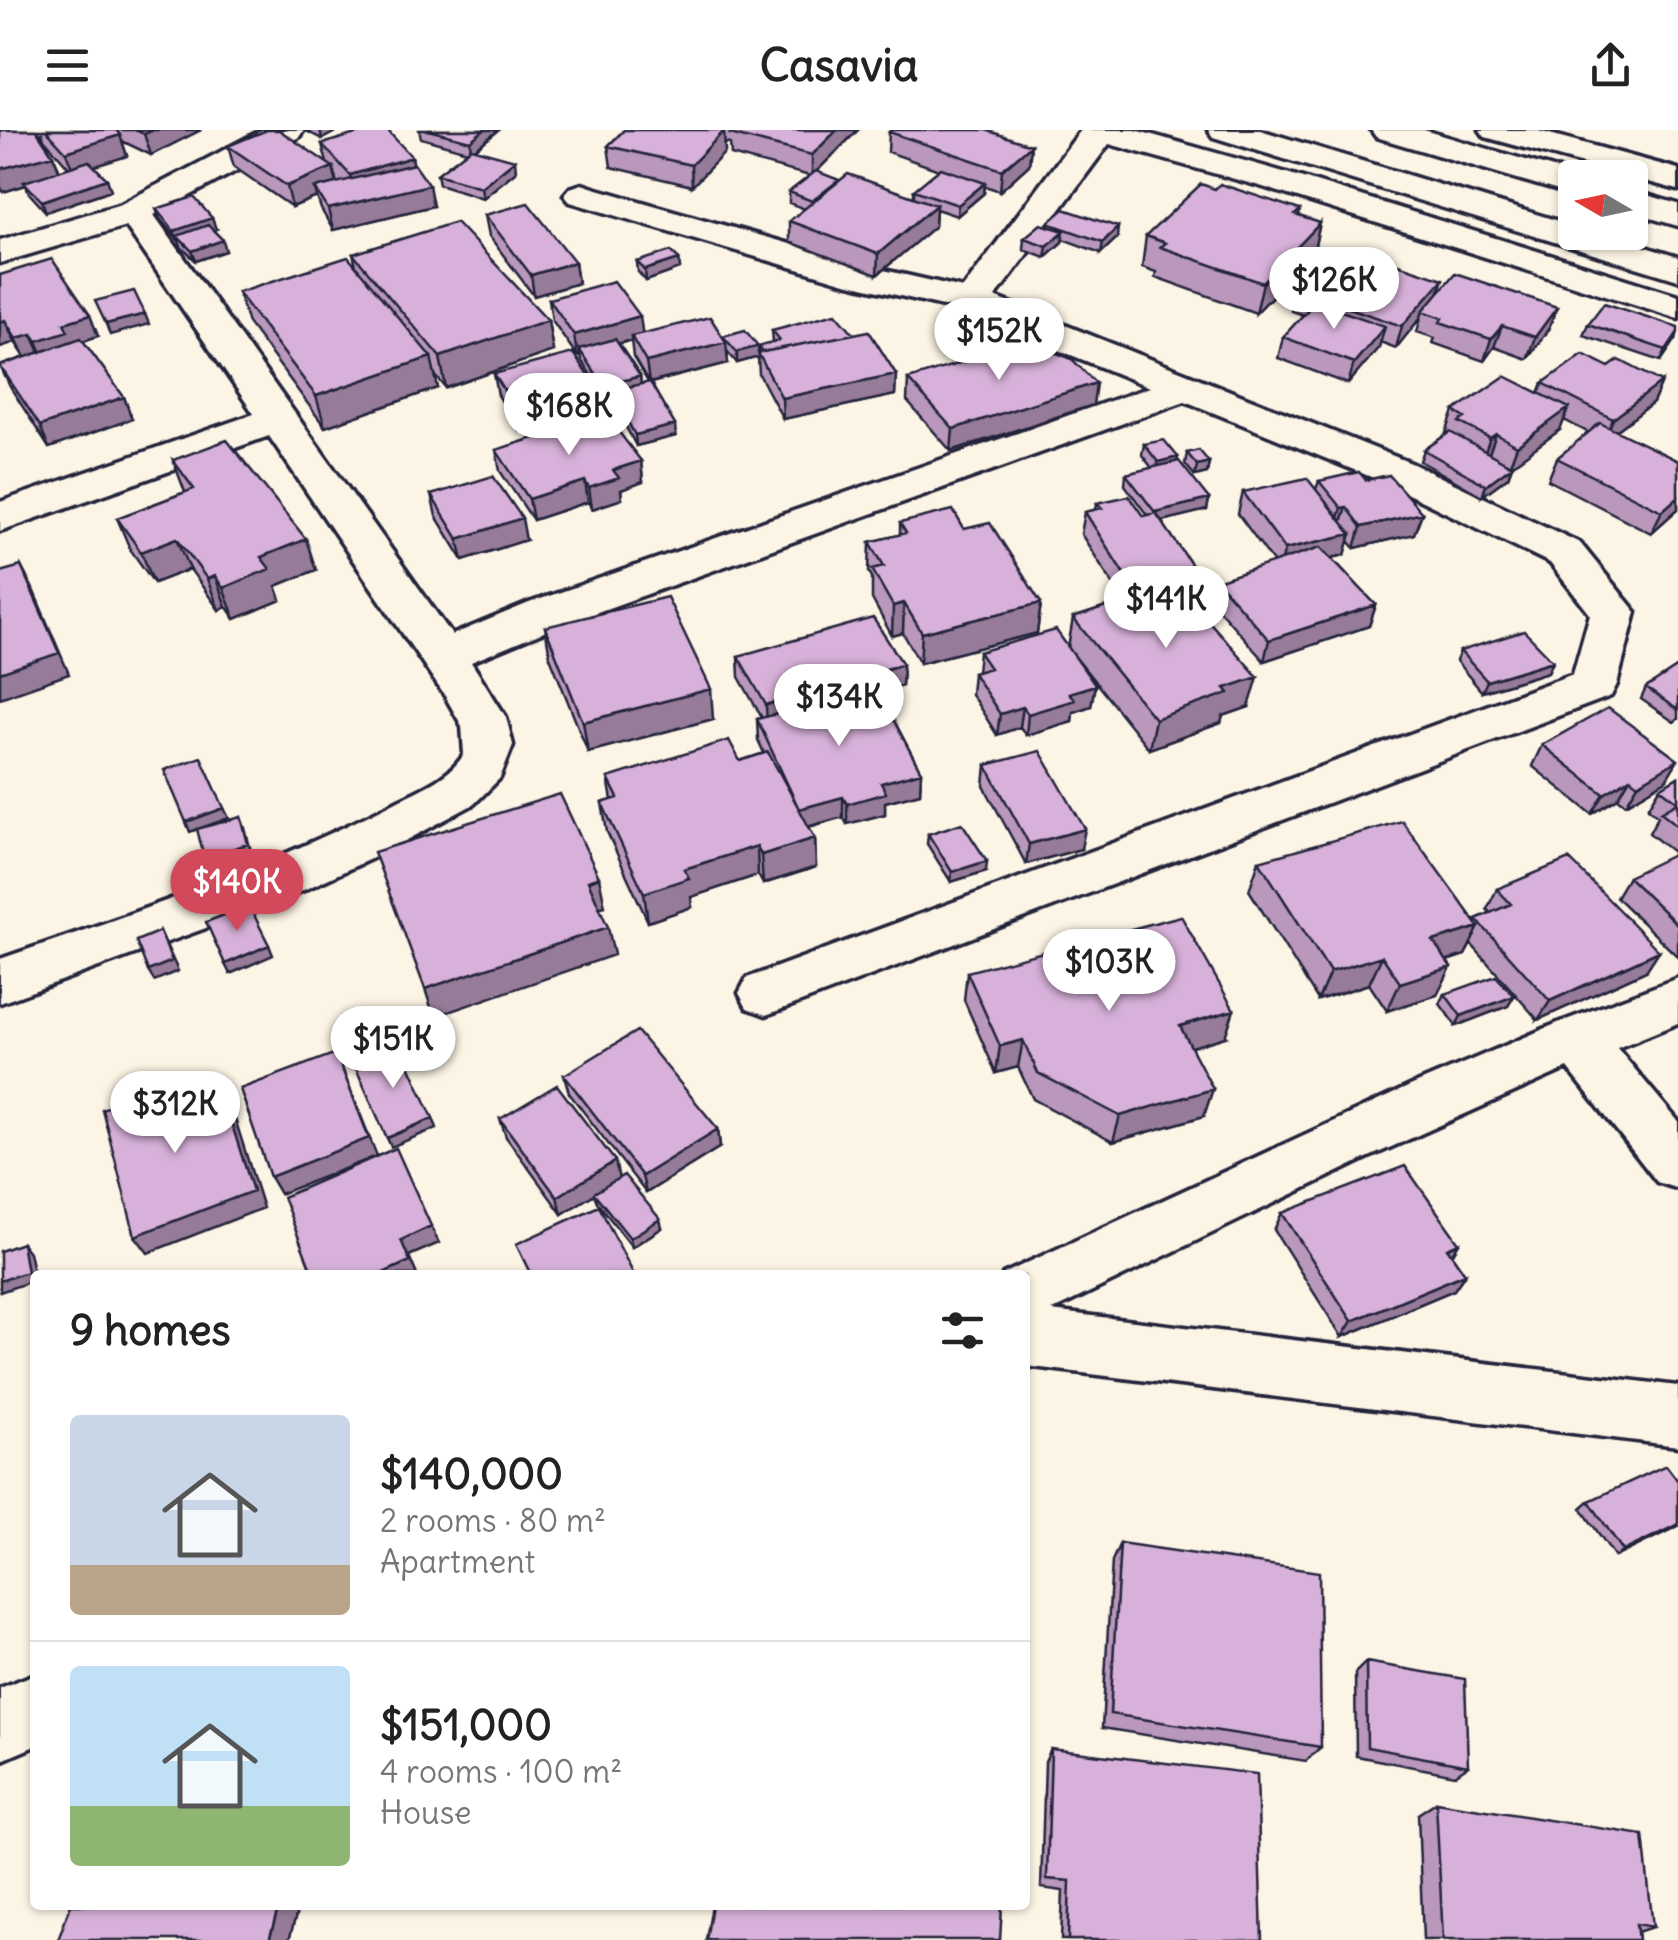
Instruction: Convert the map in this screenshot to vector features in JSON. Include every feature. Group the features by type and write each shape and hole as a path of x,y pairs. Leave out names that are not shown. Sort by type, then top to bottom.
{"street":[{"path":"0,252 134,212 284,130"},
{"path":"972,301 1100,130 1274,180 1678,307"},
{"path":"1224,130 1678,269"},
{"path":"1388,130 1558,180"},
{"path":"1496,130 1678,180"},
{"path":"582,196 858,275 972,301 1396,472 1566,553 1613,612 1594,684 766,993"},
{"path":"1648,206 1678,215"},
{"path":"0,981 262,890 353,849 469,784 488,753 487,728 444,656 134,212"},
{"path":"444,656 545,614 1185,388"},
{"path":"0,517 278,418"},
{"path":"1030,1292 1320,1150 1577,1039 1678,1000"},
{"path":"1577,1039 1678,1164"},
{"path":"1030,1338 1678,1416"},
{"path":"0,1725 30,1711"}],"building":[{"path":"0,130 36,130 53,155 0,169"},
{"path":"46,130 116,130 120,135 66,152"},
{"path":"267,130 279,130 333,167 287,186 228,146"},
{"path":"369,130 387,130 412,157 350,175 322,144"},
{"path":"428,130 484,130 470,141"},
{"path":"624,130 724,131 691,165 608,146"},
{"path":"734,130 837,130 812,155 730,134"},
{"path":"891,130 986,130 1031,145 1002,170"},
{"path":"471,148 515,160 481,187 437,174"},
{"path":"89,161 107,179 42,201 24,182"},
{"path":"414,164 429,185 328,209 315,188"},
{"path":"941,168 985,183 958,205 914,190"},
{"path":"816,171 839,180 812,201 789,192"},
{"path":"848,174 936,205 878,254 789,221"},
{"path":"1201,184 1215,189 1220,184 1300,210 1295,215 1320,223 1263,283 1160,247 1165,243 1146,236"},
{"path":"194,197 212,218 174,231 156,209"},
{"path":"528,203 575,262 531,275 485,215"},
{"path":"1064,209 1118,227 1103,242 1048,223"},
{"path":"456,222 548,320 440,357 353,254"},
{"path":"1041,224 1064,231 1047,246 1024,238"},
{"path":"208,225 223,240 192,251 177,236"},
{"path":"671,251 679,259 645,270 637,262"},
{"path":"1330,252 1391,273 1398,264 1443,279 1402,326 1296,290"},
{"path":"348,257 431,357 316,396 238,292"},
{"path":"52,259 90,315 64,323 68,331 37,341 32,334 16,338 5,320 0,322 0,275"},
{"path":"1455,273 1557,307 1535,337 1502,326 1491,339 1440,322 1443,318 1423,311"},
{"path":"614,281 640,316 574,335 549,299"},
{"path":"134,291 145,314 106,324 95,301"},
{"path":"1315,302 1385,326 1354,363 1283,337"},
{"path":"1604,303 1678,327 1678,332 1666,350 1588,324"},
{"path":"836,313 854,334 763,352 759,346 780,340 772,330"},
{"path":"710,317 726,342 646,362 631,336"},
{"path":"745,330 758,346 737,352 723,336"},
{"path":"869,331 896,374 782,398 758,353"},
{"path":"81,338 124,397 40,426 0,366"},
{"path":"615,339 640,376 603,386 579,349"},
{"path":"1029,342 1072,359 1096,383 953,429 908,379"},
{"path":"573,353 603,398 591,401 597,410 547,424 535,404 516,409 494,374"},
{"path":"1583,354 1609,367 1619,360 1662,382 1613,419 1543,383"},
{"path":"1505,376 1569,408 1517,446 1496,434 1490,438 1459,422 1465,418 1454,411"},
{"path":"650,382 675,425 635,435 611,391"},
{"path":"606,415 641,461 613,470 619,478 589,488 585,481 529,499 496,450"},
{"path":"1600,423 1678,461 1678,497 1662,511 1557,458"},
{"path":"1450,432 1512,466 1486,485 1424,450"},
{"path":"227,440 306,539 261,557 270,569 223,588 215,576 207,579 177,538 141,552 117,518 194,489 173,460"},
{"path":"1164,440 1178,457 1158,462 1144,444"},
{"path":"1199,450 1209,462 1197,465 1187,453"},
{"path":"1179,461 1209,499 1155,512 1126,474"},
{"path":"1359,472 1366,480 1389,475 1422,513 1361,527 1319,481"},
{"path":"493,476 522,518 458,539 431,495"},
{"path":"1307,478 1351,534 1285,549 1243,492"},
{"path":"1129,496 1143,516 1156,513 1193,567 1129,582 1085,512 1102,508 1097,503"},
{"path":"953,510 964,529 990,523 1041,603 922,633 904,603 893,606 872,569 884,566 870,542 906,533 900,523"},
{"path":"1321,547 1376,605 1269,640 1217,581"},
{"path":"21,566 59,653 0,673 0,572"},
{"path":"1176,584 1258,677 1225,688 1229,693 1155,719 1073,618"},
{"path":"667,597 711,689 583,722 545,627"},
{"path":"873,618 903,664 766,705 738,656"},
{"path":"1056,630 1095,685 1069,693 1075,700 1028,714 1023,707 1000,714 973,673 990,668 979,652"},
{"path":"1524,631 1553,661 1487,681 1460,651"},
{"path":"1678,667 1678,710 1646,688"},
{"path":"877,689 921,772 881,783 886,793 847,804 843,797 799,809 757,719"},
{"path":"1608,708 1678,760 1638,784 1630,778 1604,794 1542,745"},
{"path":"729,740 740,761 768,752 815,838 761,855 757,846 684,869 689,878 644,893 602,803 618,798 608,778"},
{"path":"1040,751 1085,829 1029,844 986,765"},
{"path":"201,757 224,808 186,822 164,770"},
{"path":"1678,777 1678,802 1660,788"},
{"path":"560,794 599,877 588,881 608,927 425,989 374,852"},
{"path":"1678,802 1678,826 1661,812"},
{"path":"241,817 248,844 204,857 197,829"},
{"path":"1402,821 1479,927 1433,941 1451,967 1400,983 1382,956 1330,972 1259,861"},
{"path":"962,823 987,861 952,872 928,834"},
{"path":"1675,854 1678,857 1678,925 1628,877"},
{"path":"1569,859 1659,951 1550,1001 1476,919 1511,904 1497,889"},
{"path":"249,905 269,945 225,964 206,922"},
{"path":"1181,916 1234,1010 1180,1026 1213,1089 1120,1116 1038,1073 1023,1040 1000,1046 967,972"},
{"path":"160,931 172,961 148,971 136,941"},
{"path":"1496,976 1514,996 1461,1016 1445,994"},
{"path":"637,1031 718,1129 642,1176 564,1075"},
{"path":"400,1045 433,1118 387,1138 354,1064"},
{"path":"336,1053 369,1138 270,1177 240,1089"},
{"path":"171,1084 177,1103 220,1087 253,1191 135,1236 102,1109"},
{"path":"557,1085 615,1161 557,1197 500,1119"},
{"path":"396,1148 431,1226 401,1240 410,1261 390,1270 311,1270 283,1197"},
{"path":"1405,1166 1459,1243 1447,1248 1465,1274 1352,1321 1282,1213"},
{"path":"624,1175 660,1219 630,1238 594,1193"},
{"path":"599,1206 631,1270 529,1270 516,1244"},
{"path":"22,1243 27,1272 0,1281 0,1251"},
{"path":"1666,1465 1678,1481 1678,1524 1623,1551 1589,1501"},
{"path":"1120,1543 1319,1572 1321,1747 1110,1714"},
{"path":"1366,1662 1465,1679 1468,1766 1367,1747"},
{"path":"1051,1749 1257,1774 1262,1940 1068,1940 1070,1881 1047,1879"},
{"path":"1436,1802 1643,1835 1653,1927 1636,1924 1638,1940 1443,1940"},
{"path":"69,1910 278,1910 269,1940 58,1940"},
{"path":"711,1910 1002,1910 1000,1940 706,1940"}]}
